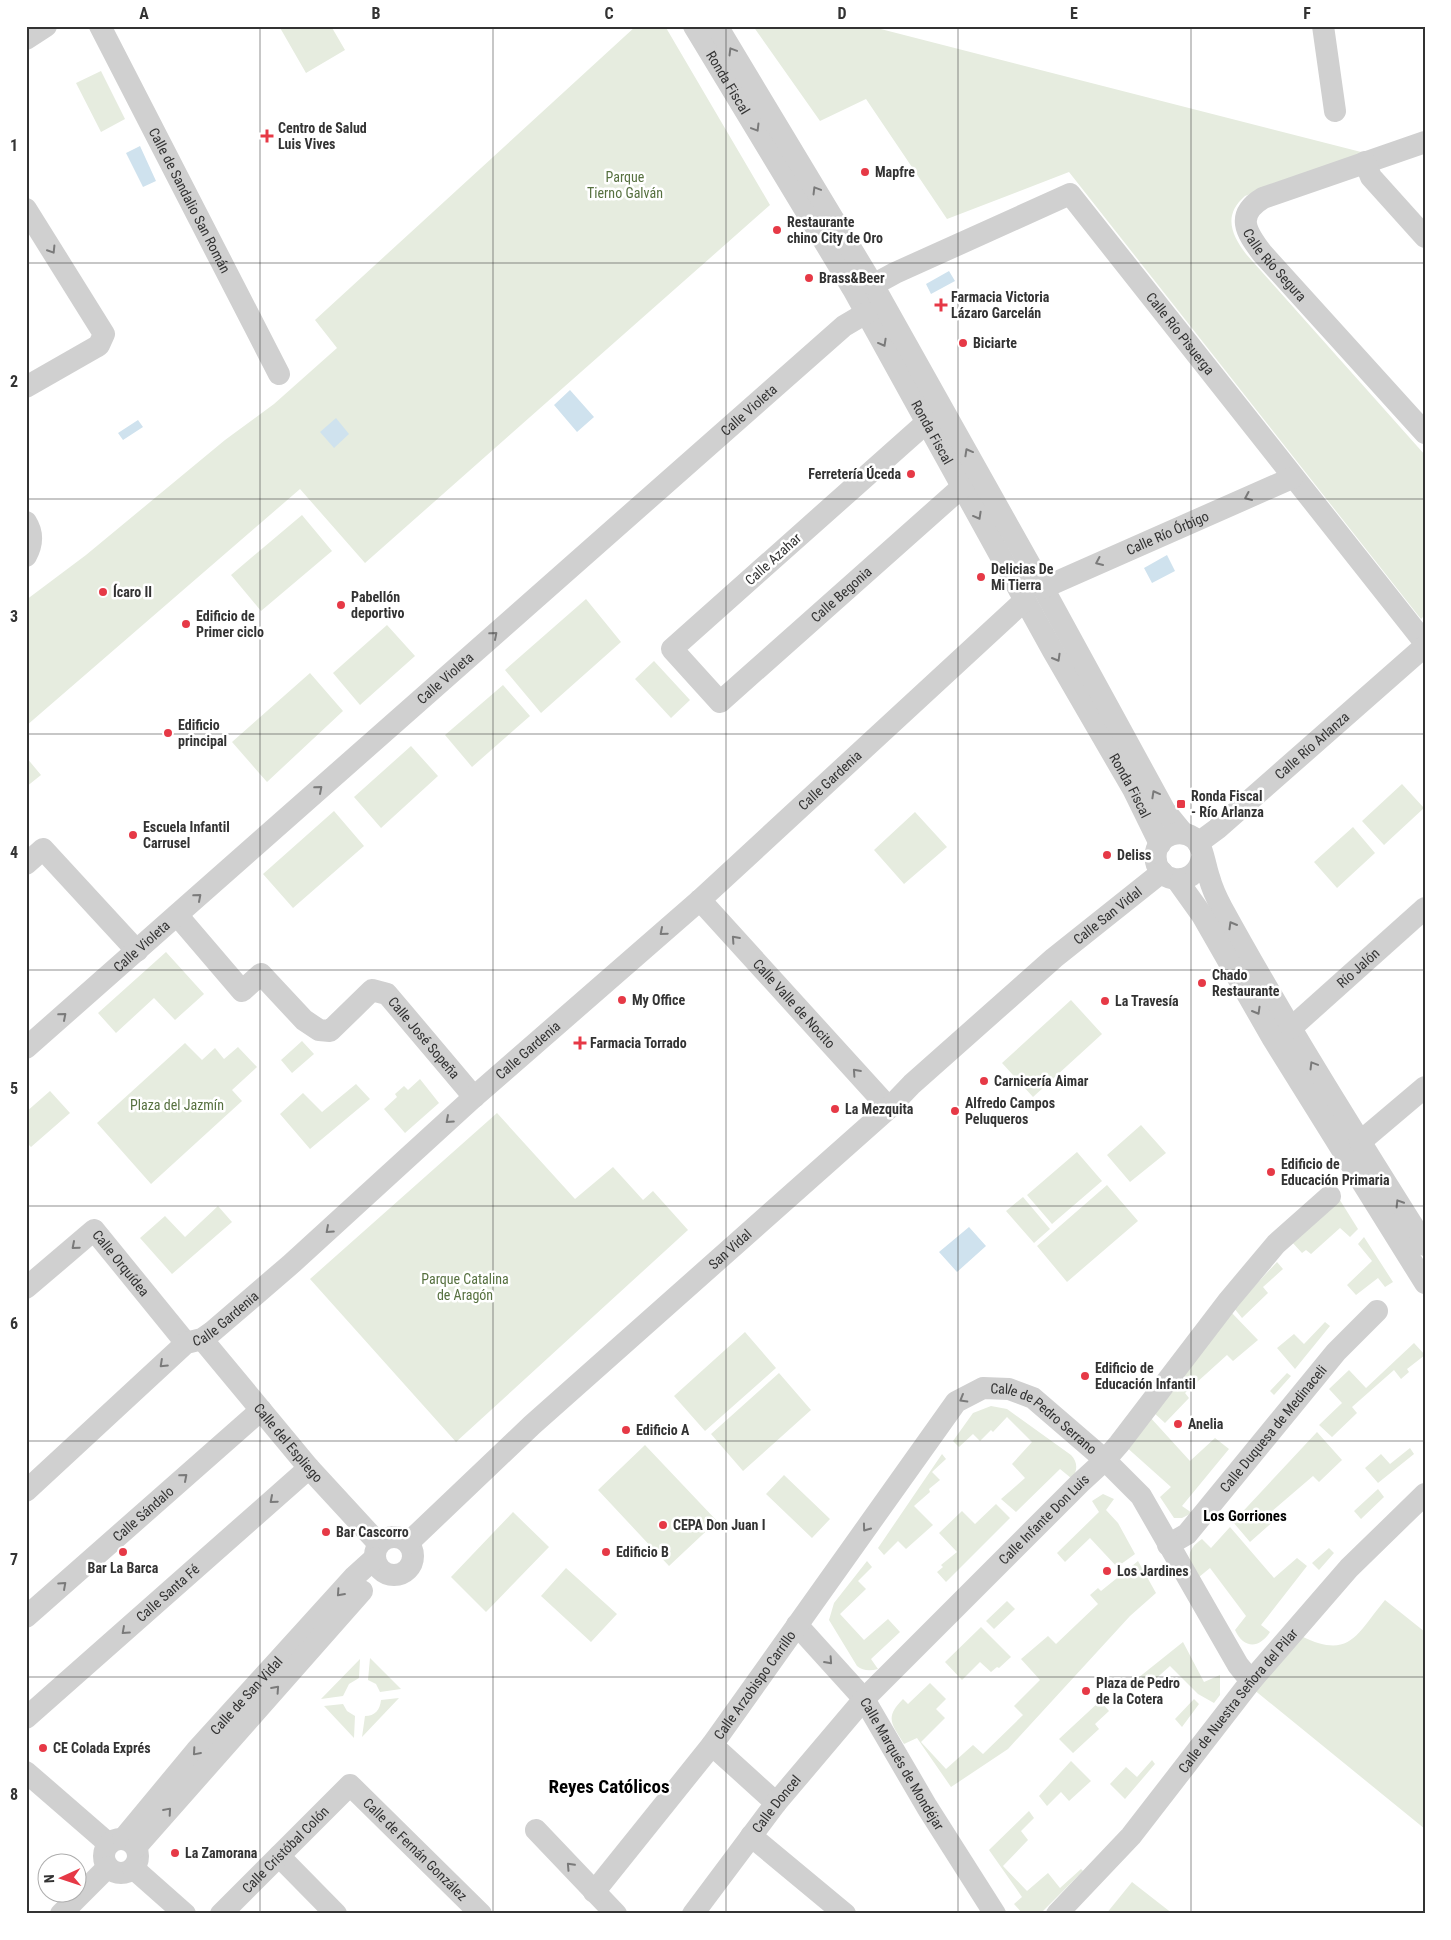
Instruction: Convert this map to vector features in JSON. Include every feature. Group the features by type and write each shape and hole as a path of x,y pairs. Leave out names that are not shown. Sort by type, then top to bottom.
{"street":[{"path":"26,38 46,26"},
{"name":"Calle de Sandalio San Román","path":"100,26 279,374"},
{"name":"Ronda Fiscal","path":"694,26 866,313 962,487 1034,594 1164,811 1195,845 1221,906 1291,1028 1425,1245"},
{"name":"Ronda Fiscal","path":"717,26 873,285 1133,789 1160,844 1156,851 1156,858 1202,915 1273,1039 1423,1273"},
{"path":"1324,26 1335,111"},
{"name":"Calle Río Segura","path":"1425,142 1263,198 1252,204 1246,214 1245,226 1252,240 1262,253 1425,433"},
{"path":"1365,162 1371,177 1425,237"},
{"name":"Calle Río Pisuerga","path":"873,285 895,273 1070,194 1425,645"},
{"path":"26,209 104,334 99,345 29,379"},
{"name":"Calle Violeta","path":"26,1048 844,326 866,313"},
{"name":"Calle Azahar","path":"720,702 672,649 927,422"},
{"name":"Calle Río Órbigo","path":"1034,594 1292,478"},
{"name":"Calle Begonia","path":"720,702 962,487"},
{"path":"26,522 31,530 28,552"},
{"name":"Calle Gardenia","path":"26,1491 194,1341 290,1265 474,1097 700,900 1034,594"},
{"name":"Calle Río Arlanza","path":"1195,845 1425,645"},
{"path":"1160,844 1167,836 1195,845 1197,872 1191,877 1169,876"},
{"path":"26,864 43,849 137,951"},
{"name":"Calle San Vidal","path":"1054,958 1169,876"},
{"name":"Calle Valle de Nocito","path":"700,900 889,1108"},
{"name":"Río Jalón","path":"1291,1028 1425,908"},
{"name":"Calle José Sopeña","path":"177,914 242,991 261,974 304,1020 318,1030 330,1030 372,990 387,994 474,1097"},
{"name":"San Vidal","path":"408,1543 532,1425 889,1108 912,1084 1054,958"},
{"path":"1360,1142 1425,1087"},
{"name":"Calle Infante Don Luis","path":"864,1699 1105,1460 1147,1410 1230,1300 1276,1244 1330,1196"},
{"name":"Calle Orquídea","path":"26,1288 94,1230 194,1341"},
{"name":"Calle Duquesa de Medinaceli","path":"1168,1545 1187,1534 1336,1352 1378,1311"},
{"name":"Calle del Espliego","path":"194,1341 261,1410 379,1558"},
{"name":"Calle de Pedro Serrano","path":"797,1624 956,1402 983,1388 1009,1389 1033,1398 1105,1460 1141,1496 1238,1665 1251,1681"},
{"name":"Calle Sándalo","path":"26,1617 261,1410"},
{"name":"Calle Santa Fé","path":"26,1718 309,1468"},
{"name":"Calle de Nuestra Señora del Pilar","path":"1057,1914 1131,1836 1251,1681 1349,1568 1425,1494"},
{"path":"390,1537 398,1537 408,1543 413,1555 410,1567 399,1575 390,1575 379,1558 390,1537"},
{"name":"Calle de San Vidal","path":"125,1850 196,1751 354,1577 379,1558"},
{"name":"Calle Marqués de Mondéjar","path":"797,1624 864,1699 927,1808 995,1914"},
{"name":"Calle Arzobispo Carrillo","path":"594,1892 712,1745 797,1624"},
{"name":"Calle Doncel","path":"700,1911 776,1803 864,1699"},
{"name":"Calle Arzobispo Carrillo","path":"712,1745 776,1803"},
{"path":"26,1772 125,1850 185,1914"},
{"name":"Calle Cristóbal Colón","path":"221,1914 350,1785"},
{"name":"Calle de Fernán González","path":"350,1785 481,1914"},
{"path":"536,1830 616,1914"},
{"path":"751,1836 845,1914"},
{"path":"61,1914 108,1867 112,1871 123,1873 125,1850"},
{"path":"279,1856 336,1914"}],"green space":[{"path":"279,26 331,26 345,50 306,73"},
{"name":"Parque Tierno Galván","path":"636,26 665,26 770,205 365,563 300,489 26,726 26,600 86,555 225,440 274,404 337,348 315,320"},
{"path":"753,26 869,26 1365,153 1245,196 1234,210 1232,225 1236,239 1246,254 1425,455 1425,615 1421,619 1069,172 947,219 866,99 820,121"},
{"path":"101,71 125,119 101,132 76,83"},
{"path":"302,515 332,551 261,611 231,575"},
{"path":"586,599 621,642 541,713 505,670"},
{"path":"387,625 415,656 360,705 333,673"},
{"path":"654,661 690,700 671,718 635,679"},
{"path":"310,673 343,711 267,782 232,742"},
{"path":"503,685 530,716 472,767 445,735"},
{"path":"411,746 438,776 381,828 354,797"},
{"path":"26,757 41,775 26,787"},
{"path":"1402,784 1424,808 1384,845 1362,821"},
{"path":"334,811 364,846 293,908 263,874"},
{"path":"915,812 947,847 904,884 874,850"},
{"path":"1353,827 1375,853 1337,888 1314,862"},
{"path":"166,952 204,994 175,1020 154,998 116,1033 98,1013"},
{"path":"1071,1000 1102,1034 1033,1097 1002,1063"},
{"path":"302,1041 314,1054 292,1073 281,1060"},
{"name":"Plaza del Jazmín","path":"185,1043 202,1060 215,1048 224,1059 238,1047 257,1067 232,1090 242,1101 151,1184 97,1123"},
{"path":"420,1079 439,1103 405,1133 384,1109 397,1097 395,1094 404,1086 408,1090"},
{"path":"356,1084 370,1099 310,1149 280,1114 303,1093 322,1112"},
{"path":"50,1091 70,1113 31,1147 26,1142 26,1112"},
{"name":"Parque Catalina de Aragón","path":"497,1113 575,1199 613,1167 643,1200 653,1191 688,1230 456,1442 310,1279"},
{"path":"1141,1125 1166,1153 1130,1182 1107,1155"},
{"path":"1077,1152 1102,1181 1052,1224 1027,1195"},
{"path":"1107,1185 1138,1221 1067,1282 1037,1246"},
{"path":"1023,1197 1050,1229 1034,1243 1006,1211"},
{"path":"1338,1197 1358,1229 1350,1237 1340,1228 1311,1254 1306,1250 1302,1253 1291,1241"},
{"path":"218,1206 232,1222 172,1274 140,1238 165,1216 185,1237"},
{"path":"1364,1237 1393,1282 1385,1287 1378,1278 1356,1295 1347,1285 1372,1261 1358,1244"},
{"path":"1277,1262 1283,1269 1263,1287 1268,1293 1242,1318 1234,1308"},
{"path":"1230,1311 1258,1340 1233,1361 1227,1355 1185,1393 1189,1398 1165,1423 1153,1412"},
{"path":"1325,1322 1330,1326 1295,1369 1277,1348 1294,1334 1304,1344"},
{"path":"745,1332 776,1368 705,1431 674,1396"},
{"path":"1414,1343 1425,1355 1407,1369 1409,1372 1401,1379 1394,1370 1352,1407 1357,1413 1332,1437 1319,1425 1342,1403 1329,1389 1349,1370 1366,1388"},
{"path":"779,1373 811,1410 743,1471 711,1434"},
{"path":"1287,1373 1291,1376 1274,1395 1270,1391"},
{"path":"991,1406 1007,1409 1071,1455 1076,1464 1075,1473 1071,1478 1060,1469 1016,1512 1001,1499 1025,1478 1012,1464 1032,1442 1007,1417 993,1432 991,1430 980,1441 973,1434 959,1447 953,1441 973,1413"},
{"path":"1149,1416 1190,1461 1215,1438 1229,1449 1182,1506 1192,1513 1182,1518 1174,1518 1160,1497 1171,1487 1124,1445"},
{"path":"1317,1432 1342,1460 1319,1482 1313,1476 1271,1512 1276,1519 1250,1542 1233,1522"},
{"path":"645,1445 717,1521 669,1566 598,1490"},
{"path":"1410,1448 1414,1454 1378,1483 1365,1468 1381,1454 1390,1464"},
{"path":"942,1454 946,1459 932,1472 940,1480 914,1506 933,1525 906,1549 898,1541 884,1555 878,1548"},
{"path":"784,1475 830,1519 812,1538 766,1494"},
{"path":"1378,1489 1384,1497 1361,1519 1354,1511"},
{"path":"1103,1494 1114,1499 1106,1510 1118,1523 1135,1554 1117,1567 1090,1538 1065,1562 1057,1553 1099,1512 1092,1501"},
{"path":"996,1504 1010,1518 946,1582 937,1572 943,1567 941,1565 957,1552 939,1533 962,1511 975,1524"},
{"path":"513,1512 549,1547 486,1612 451,1577"},
{"path":"1230,1527 1274,1578 1297,1558 1307,1566 1261,1625 1270,1632 1266,1638 1252,1645 1243,1641 1235,1630 1246,1616 1210,1568 1199,1577 1190,1562 1190,1552 1196,1543 1202,1539 1211,1548"},
{"path":"1329,1548 1334,1553 1319,1570 1312,1563"},
{"path":"867,1561 872,1567 858,1581 866,1589 840,1614 864,1640 888,1619 900,1632 871,1659 878,1669 869,1670 857,1666 829,1620 834,1603"},
{"path":"1138,1561 1156,1593 1130,1616 1008,1749 951,1787 917,1738 904,1744 893,1726 893,1711 903,1699 908,1704 930,1683 946,1699 936,1709 945,1718 921,1742 946,1769 973,1745 983,1754 1023,1715 1014,1706 1040,1680 1021,1659 1048,1636 1056,1644 1098,1604 1090,1595 1098,1588 1101,1591"},
{"path":"566,1568 617,1614 591,1642 541,1596"},
{"path":"1385,1600 1425,1632 1425,1829 1253,1689 1301,1636 1317,1643 1341,1644 1359,1633"},
{"path":"1007,1601 1015,1609 994,1629 986,1621"},
{"path":"981,1627 1011,1657 999,1668 997,1667 991,1672 980,1662 962,1680 945,1662"},
{"path":"1183,1642 1204,1682 1220,1675 1220,1695 1214,1703 1198,1694 1170,1666 1142,1691 1133,1682"},
{"path":"370,1658 401,1689 380,1692 376,1684 368,1680"},
{"path":"360,1659 359,1678 349,1684 343,1696 321,1699"},
{"path":"399,1698 362,1737 365,1716 376,1712 381,1700"},
{"path":"1194,1699 1199,1704 1182,1727 1175,1719"},
{"path":"1100,1701 1109,1711 1095,1724 1099,1729 1073,1753 1059,1739"},
{"path":"343,1704 347,1711 355,1716 354,1738 324,1706"},
{"path":"1152,1760 1155,1764 1125,1799 1110,1784 1126,1767 1137,1777"},
{"path":"1071,1761 1091,1781 1069,1801 1061,1792 1047,1806 1039,1796"},
{"path":"1029,1811 1034,1818 1021,1831 1028,1840 1003,1866 1027,1891 1048,1873 1060,1888 1081,1869 1083,1871 1040,1914 1023,1914 1014,1904 1022,1897 989,1850"},
{"path":"1132,1882 1173,1914 1106,1914"}],"water":[{"path":"140,146 156,181 143,187 126,153"},
{"path":"949,271 955,281 931,294 926,284"},
{"path":"570,390 594,417 577,432 554,405"},
{"path":"336,418 349,434 334,448 320,432"},
{"path":"138,420 143,427 123,440 118,433"},
{"path":"1167,555 1175,571 1152,583 1144,568"},
{"path":"969,1227 986,1246 957,1272 939,1252"}],"place":[{"name":"Centro de Salud Luis Vives","path":"267,136"},
{"name":"Mapfre","path":"865,172"},
{"name":"Restaurante chino City de Oro","path":"777,230"},
{"name":"Brass&Beer","path":"809,278"},
{"name":"Farmacia Victoria Lázaro Garcelán","path":"941,305"},
{"name":"Biciarte","path":"963,343"},
{"name":"Ferretería Úceda","path":"911,474"},
{"name":"Delicias De Mi Tierra","path":"981,577"},
{"name":"Ícaro II","path":"103,592"},
{"name":"Pabellón deportivo","path":"341,605"},
{"name":"Edificio de Primer ciclo","path":"186,624"},
{"name":"Edificio principal","path":"168,733"},
{"name":"Ronda Fiscal - Río Arlanza","path":"1181,804"},
{"name":"Escuela Infantil Carrusel","path":"133,835"},
{"name":"Deliss","path":"1107,855"},
{"name":"Chado Restaurante","path":"1202,983"},
{"name":"My Office","path":"622,1000"},
{"name":"La Travesía","path":"1105,1001"},
{"name":"Farmacia Torrado","path":"580,1043"},
{"name":"Carnicería Aimar","path":"984,1081"},
{"name":"La Mezquita","path":"835,1109"},
{"name":"Alfredo Campos Peluqueros","path":"955,1111"},
{"name":"Edificio de Educación Primaria","path":"1271,1172"},
{"name":"Edificio de Educación Infantil","path":"1085,1376"},
{"name":"Anelia","path":"1178,1424"},
{"name":"Edificio A","path":"626,1430"},
{"name":"CEPA Don Juan I","path":"663,1525"},
{"name":"Bar Cascorro","path":"326,1532"},
{"name":"Bar La Barca","path":"123,1552"},
{"name":"Edificio B","path":"606,1552"},
{"name":"Los Jardines","path":"1107,1571"},
{"name":"Plaza de Pedro de la Cotera","path":"1086,1691"},
{"name":"CE Colada Exprés","path":"43,1748"},
{"name":"La Zamorana","path":"175,1853"}],"district":[{"name":"Los Gorriones","path":"1245,1516"},
{"name":"Reyes Católicos","path":"609,1786"}]}
